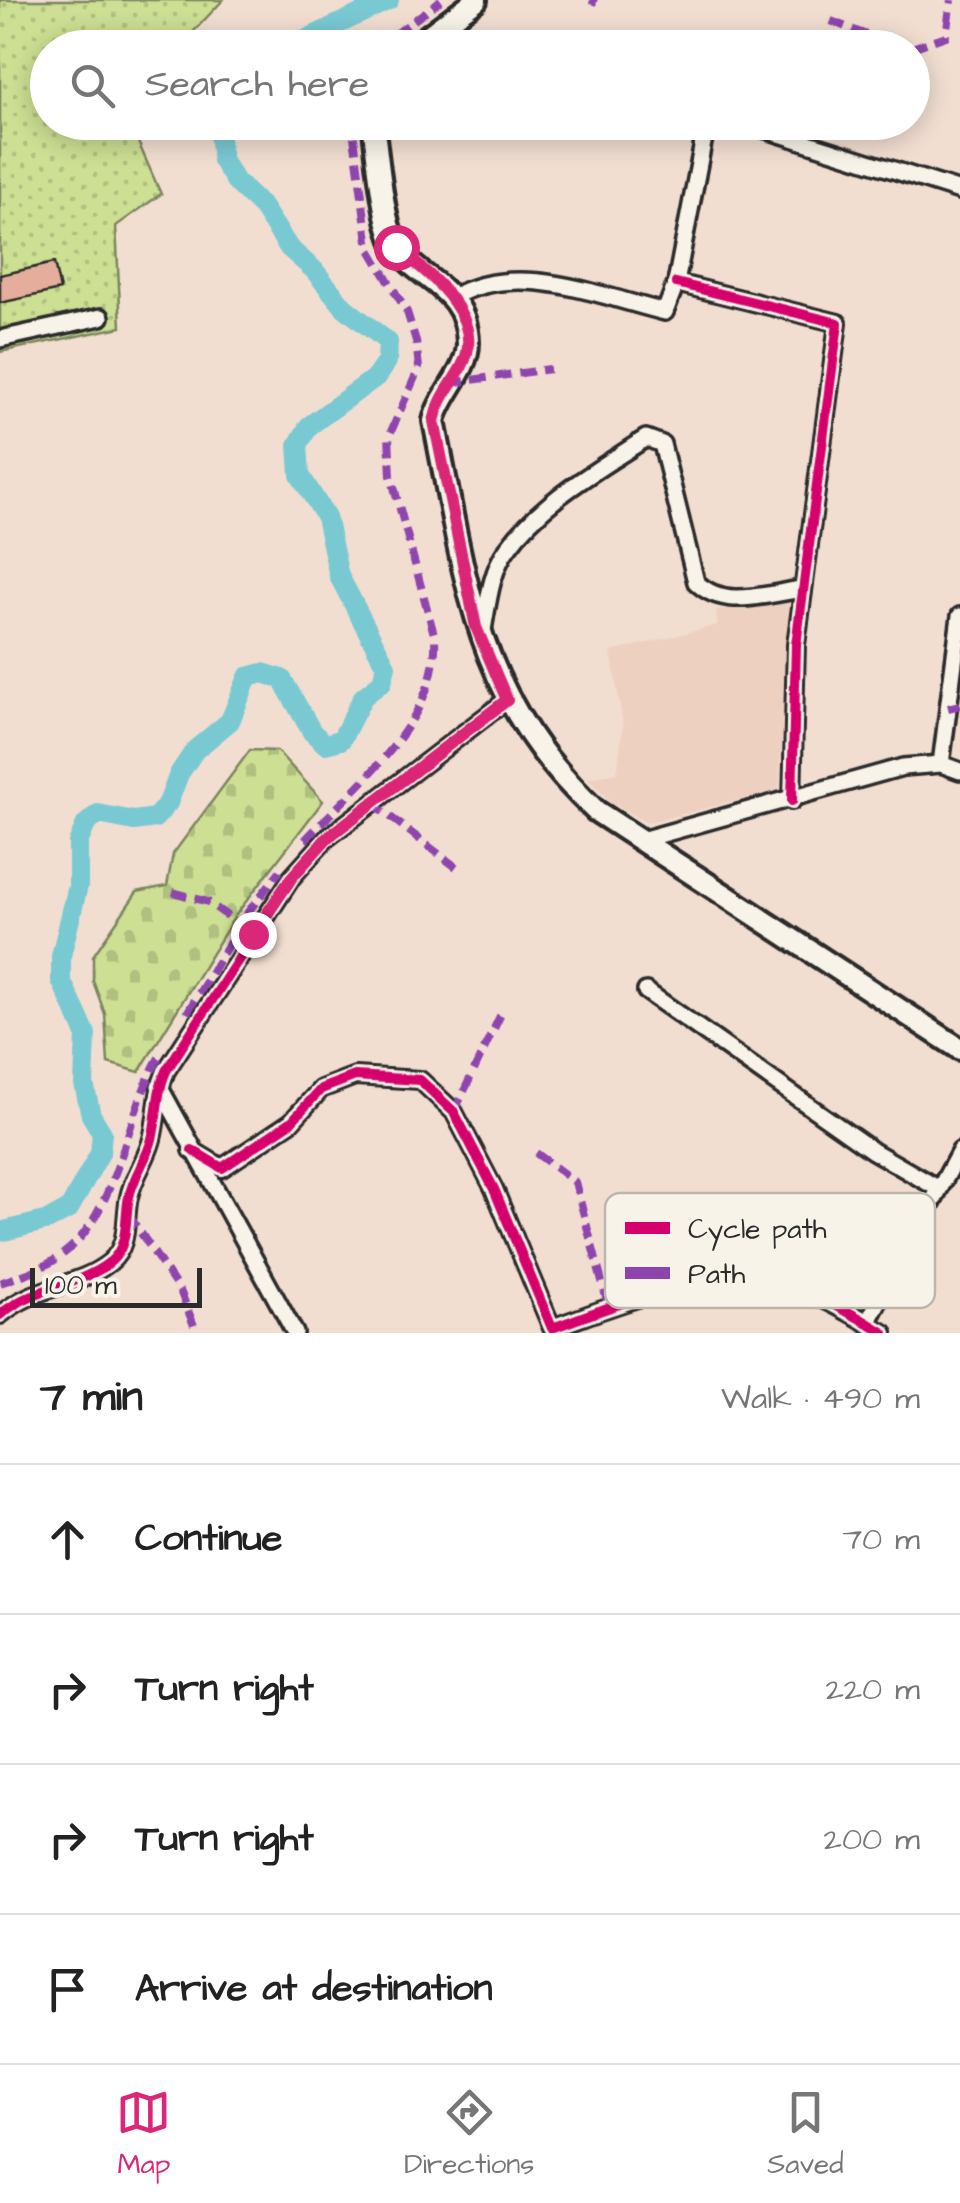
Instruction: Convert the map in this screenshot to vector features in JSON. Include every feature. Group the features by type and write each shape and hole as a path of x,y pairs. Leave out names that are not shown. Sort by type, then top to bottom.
{"main road":[{"path":"436,30 476,0"},
{"path":"376,140 396,247 451,298 468,342 464,363 438,402 434,421 480,640 507,700 572,788 596,811 960,1050"}],"street":[{"path":"451,298 475,284 535,280 665,312 676,282 704,140"},
{"path":"799,140 960,191"},
{"path":"676,282 838,323 802,589 792,718 792,800"},
{"path":"0,339 102,317"},
{"path":"480,640 492,585 506,550 560,494 646,438 662,444 696,582 711,597 728,600 802,589"},
{"path":"941,764 960,616"},
{"path":"0,1315 37,1290 80,1279 113,1260 125,1238 129,1195 152,1137 159,1086 292,877 327,838 507,700"},
{"path":"641,840 903,767 941,764 960,771"},
{"path":"646,991 873,1151 939,1190"},
{"path":"192,1150 222,1168 291,1122 321,1089 355,1076 388,1074 420,1080 454,1112 494,1189 552,1328 584,1325 617,1308"},
{"path":"159,1086 296,1333"},
{"path":"935,1197 960,1151"},
{"path":"835,1308 884,1333"},
{"path":"866,1322 874,1308"}],"shaded area":[{"path":"789,601 779,790 647,823 611,803 588,778 617,773 623,725 611,652 717,625 716,610"}],"green space":[{"path":"0,0 223,0 195,30 30,30 30,140 137,140 161,194 116,226 121,327 0,352"},
{"path":"250,750 277,751 323,801 235,916 139,1072 108,1063 105,1014 93,981 93,956 137,892 167,886 173,854"}],"building":[{"path":"54,263 60,290 0,303 0,275"}],"waterway":[{"path":"326,30 389,0"},
{"path":"0,1232 49,1220 69,1209 100,1153 102,1133 91,1115 84,1084 86,1034 61,980 61,956 78,886 78,843 86,824 98,814 134,821 155,818 168,803 179,774 195,750 230,721 248,677 263,673 282,679 312,732 325,744 341,740 363,697 382,682 386,666 339,576 326,517 300,475 298,445 309,426 376,377 387,361 388,342 344,307 314,270 289,248 263,208 236,182 222,160 220,140"}],"marked path":[{"path":"401,30 441,0"},
{"path":"590,0 597,2"},
{"path":"930,42 946,36 951,0"},
{"path":"831,21 854,30"},
{"path":"305,840 391,749 424,697 433,668 435,638 391,476 389,436 419,368 416,341 407,312 369,248 354,140"},
{"path":"450,383 550,369"},
{"path":"948,708 960,705"},
{"path":"372,803 456,867"},
{"path":"187,1013 248,912 280,871"},
{"path":"173,892 208,902 249,932"},
{"path":"454,1112 501,1014"},
{"path":"0,1283 48,1264 82,1236 109,1188 160,1056"},
{"path":"536,1153 575,1182 605,1293"},
{"path":"128,1214 181,1293 197,1333"}],"cycle path":[{"path":"676,283 838,323 796,645 792,801"},
{"path":"0,1315 28,1297 97,1271 121,1248 131,1190 152,1139 166,1071 292,877 327,838 507,700"},
{"path":"192,1150 222,1168 291,1122 321,1089 355,1076 420,1080 454,1112 494,1189 552,1328 608,1308"},
{"path":"841,1308 884,1333"}],"route":[{"path":"253,934 292,877 327,838 507,700 476,627 434,421 438,402 464,363 468,342 460,313 445,288 396,247"}]}
